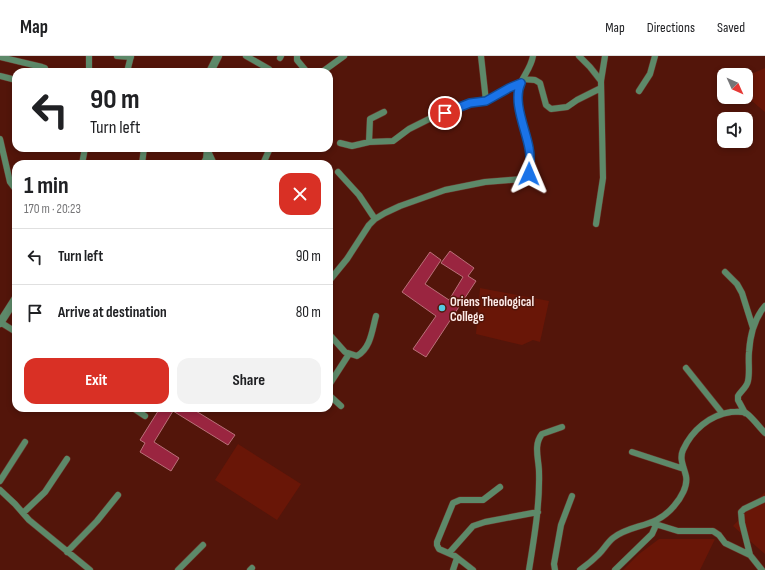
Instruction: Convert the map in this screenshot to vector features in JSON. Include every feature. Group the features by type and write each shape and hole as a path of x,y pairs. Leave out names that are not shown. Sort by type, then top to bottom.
{"street":[{"path":"89,56 89,68"},
{"path":"117,56 131,57 127,68"},
{"path":"212,68 218,56"},
{"path":"246,56 267,68"},
{"path":"297,56 297,60 304,68"},
{"path":"328,68 344,56"},
{"path":"481,56 486,101"},
{"path":"333,275 347,259 369,225 385,213 445,190 485,182 527,178 529,174 530,156 518,98 519,88 529,69 532,56"},
{"path":"579,56 590,67 601,85"},
{"path":"596,224 603,178 601,85 606,56"},
{"path":"639,91 650,74 655,56"},
{"path":"0,57 45,68"},
{"path":"0,76 12,79"},
{"path":"340,143 352,146 369,142 393,141 409,129 429,119 470,103 486,101 522,81 535,80 540,83 546,105 551,109 567,107 601,85"},
{"path":"369,142 370,118 384,112"},
{"path":"0,140 10,182 12,185"},
{"path":"338,172 362,199 375,219"},
{"path":"725,272 737,284 742,293 753,328"},
{"path":"12,304 0,323 12,330"},
{"path":"765,306 756,318 753,328 748,352 748,381 738,396 738,400 745,413 765,433"},
{"path":"333,338 345,352 356,356 365,349 371,337 376,316"},
{"path":"333,379 349,354"},
{"path":"686,368 722,413"},
{"path":"333,399 341,406"},
{"path":"580,570 600,554 613,538 628,531 654,524 673,507 680,498 686,484 686,476 681,458 683,450 690,438 704,423 722,413 738,411 745,413"},
{"path":"139,412 145,416"},
{"path":"529,570 538,512 538,442 542,434 562,427"},
{"path":"0,481 25,442"},
{"path":"632,452 684,469"},
{"path":"23,513 45,492 68,459"},
{"path":"473,570 449,553 439,549 437,545 451,505 460,500 483,500 500,487"},
{"path":"0,490 29,520 90,570"},
{"path":"67,552 97,521 118,495"},
{"path":"554,570 561,525 572,496"},
{"path":"762,570 750,555 742,523 741,512 744,509 765,499"},
{"path":"449,553 473,526 485,522 538,512"},
{"path":"654,524 678,531 713,531 719,535 725,543 750,555"},
{"path":"615,570 652,534 654,524"},
{"path":"178,570 203,544"},
{"path":"453,570 457,558"}],"shaded area":[{"path":"765,68 765,112 753,102 753,73"},
{"path":"480,288 549,301 540,342 533,340 522,345 476,334"},
{"path":"238,444 301,484 277,520 215,480"},
{"path":"765,492 765,554 733,526"},
{"path":"659,539 715,539 700,570 623,570 639,554"}],"building":[{"name":"Oriens Theological College","path":"450,251 474,268 468,276 476,281 426,357 413,349 436,316 402,292 430,252 441,260 425,284 449,300 463,277 441,263"},
{"path":"158,412 172,412 154,442 179,458 171,471 140,452 145,443 140,440"},
{"path":"175,412 198,412 235,435 228,445"}],"place":[{"name":"Oriens Theological College","path":"442,308"}],"route":[{"path":"445,113 470,103 486,101 521,83 518,98 522,123 529,148 529,174"}]}
